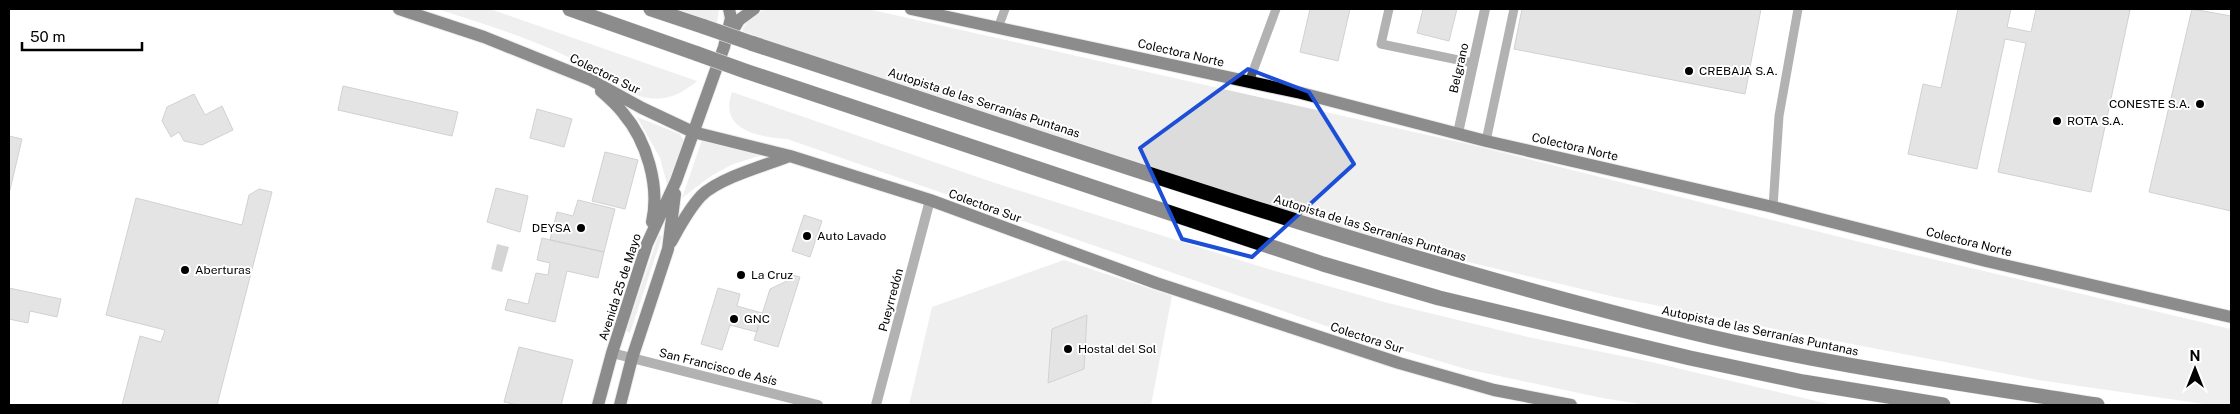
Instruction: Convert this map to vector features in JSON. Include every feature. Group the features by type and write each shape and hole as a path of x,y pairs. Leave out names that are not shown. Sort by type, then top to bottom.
{"highway":[{"path":"570,9 745,71 1323,264 1439,298 1880,405"},
{"name":"Autopista de las Serranías Puntanas","path":"651,9 1350,238 1475,276 1674,328 1788,354 1896,374 2098,405"},
{"path":"1690,358 1803,382 1943,405"}],"main road":[{"name":"Colectora Sur","path":"398,9 484,37 591,80 642,108 693,132 790,156 930,200 1156,283 1399,363 1494,390 1571,405"},
{"name":"Avenida 25 de Mayo","path":"598,405 612,353 647,244 676,182 724,47 731,18 729,9"},
{"name":"Avenida 25 de Mayo","path":"724,47 739,20 754,9"},
{"name":"Colectora Norte","path":"911,9 1310,96 1486,140 1773,207 1986,262 2231,316"},
{"path":"591,80 624,113 638,135 648,160 656,206 647,244"},
{"path":"668,249 687,213 703,194 733,177 790,156"},
{"name":"Avenida 25 de Mayo","path":"620,405 632,358 668,249 676,182"}],"street":[{"name":"Belgrano","path":"1458,133 1485,9"},
{"name":"Pueyrredón","path":"876,405 930,200"},
{"name":"San Francisco de Asís","path":"612,353 818,405"}],"lane":[{"path":"998,28 1004,9"},
{"path":"1249,82 1276,9"},
{"path":"1389,9 1381,44 1473,63"},
{"path":"1486,140 1514,9"},
{"path":"1773,207 1780,116 1798,9"}],"highlighted area":[{"path":"1248,69 1309,92 1354,164 1252,257 1182,239 1140,148"}],"shaded area":[{"path":"438,9 490,9 697,81 681,92 669,97 656,99 639,96 628,92 549,48"},
{"path":"676,9 719,9 717,23"},
{"path":"766,9 868,9 1472,145 1860,242 2231,329 2231,405 2211,405 2038,380 1619,298 1447,257 1311,220 866,77 742,31 752,17"},
{"path":"732,92 989,181 1265,268 1388,303 1528,337 1647,361 1833,405 1647,405 1602,398 1466,369 1352,335 787,139 754,134 736,123 731,116 729,105"},
{"path":"637,117 680,134 684,141 668,188 660,158"},
{"path":"702,140 765,154 731,165 711,176 682,198"},
{"path":"659,234 662,237 630,333 626,331"},
{"path":"497,244 509,247 502,272 491,269"},
{"path":"1064,260 1172,296 1151,405 909,405 932,307"}],"building":[{"path":"1310,9 1350,9 1338,61 1300,52"},
{"path":"1423,9 1457,9 1449,41 1417,33"},
{"name":"CREBAJA S.A.","path":"1522,9 1761,9 1745,94 1514,49"},
{"name":"ROTA S.A.","path":"1958,9 2011,9 2007,27 2031,32 2036,9 2130,10 2091,192 1998,172 2026,43 2005,39 1977,169 1908,154 1923,84 1941,88"},
{"name":"CONESTE S.A.","path":"2192,9 2231,16 2231,211 2149,192"},
{"path":"343,86 458,112 452,136 338,110"},
{"path":"194,94 205,115 222,106 233,130 202,145 184,141 179,132 171,137 162,121 167,107"},
{"path":"537,109 572,119 564,147 530,138"},
{"path":"9,136 22,139 9,194"},
{"path":"605,152 638,160 625,209 592,201"},
{"path":"496,188 528,196 520,232 487,222"},
{"name":"Aberturas","path":"259,189 272,192 217,405 122,405 140,336 161,342 165,330 106,315 136,198 242,225 249,195"},
{"name":"DEYSA","path":"578,200 615,209 604,252 550,240 557,212 573,216"},
{"name":"Auto Lavado","path":"804,215 822,221 810,257 792,251"},
{"path":"542,238 604,252 598,278 567,271 555,322 505,310 508,299 528,304 536,273 548,275 550,263 537,260"},
{"path":"789,274 800,277 778,347 754,340 770,289 787,281"},
{"path":"9,288 61,299 57,317 30,311 28,323 9,319"},
{"name":"GNC","path":"718,288 740,294 737,306 762,313 757,332 730,325 722,350 701,344"},
{"name":"Hostal del Sol","path":"1087,315 1084,369 1048,383 1052,329"},
{"path":"519,347 573,360 561,405 518,405 504,402"}],"place":[{"name":"CREBAJA S.A.","path":"1689,71"},
{"name":"CONESTE S.A.","path":"2200,104"},
{"name":"ROTA S.A.","path":"2057,121"},
{"name":"DEYSA","path":"581,228"},
{"name":"Auto Lavado","path":"807,236"},
{"name":"Aberturas","path":"185,270"},
{"name":"La Cruz","path":"741,275"},
{"name":"GNC","path":"734,319"},
{"name":"Hostal del Sol","path":"1068,349"}]}
